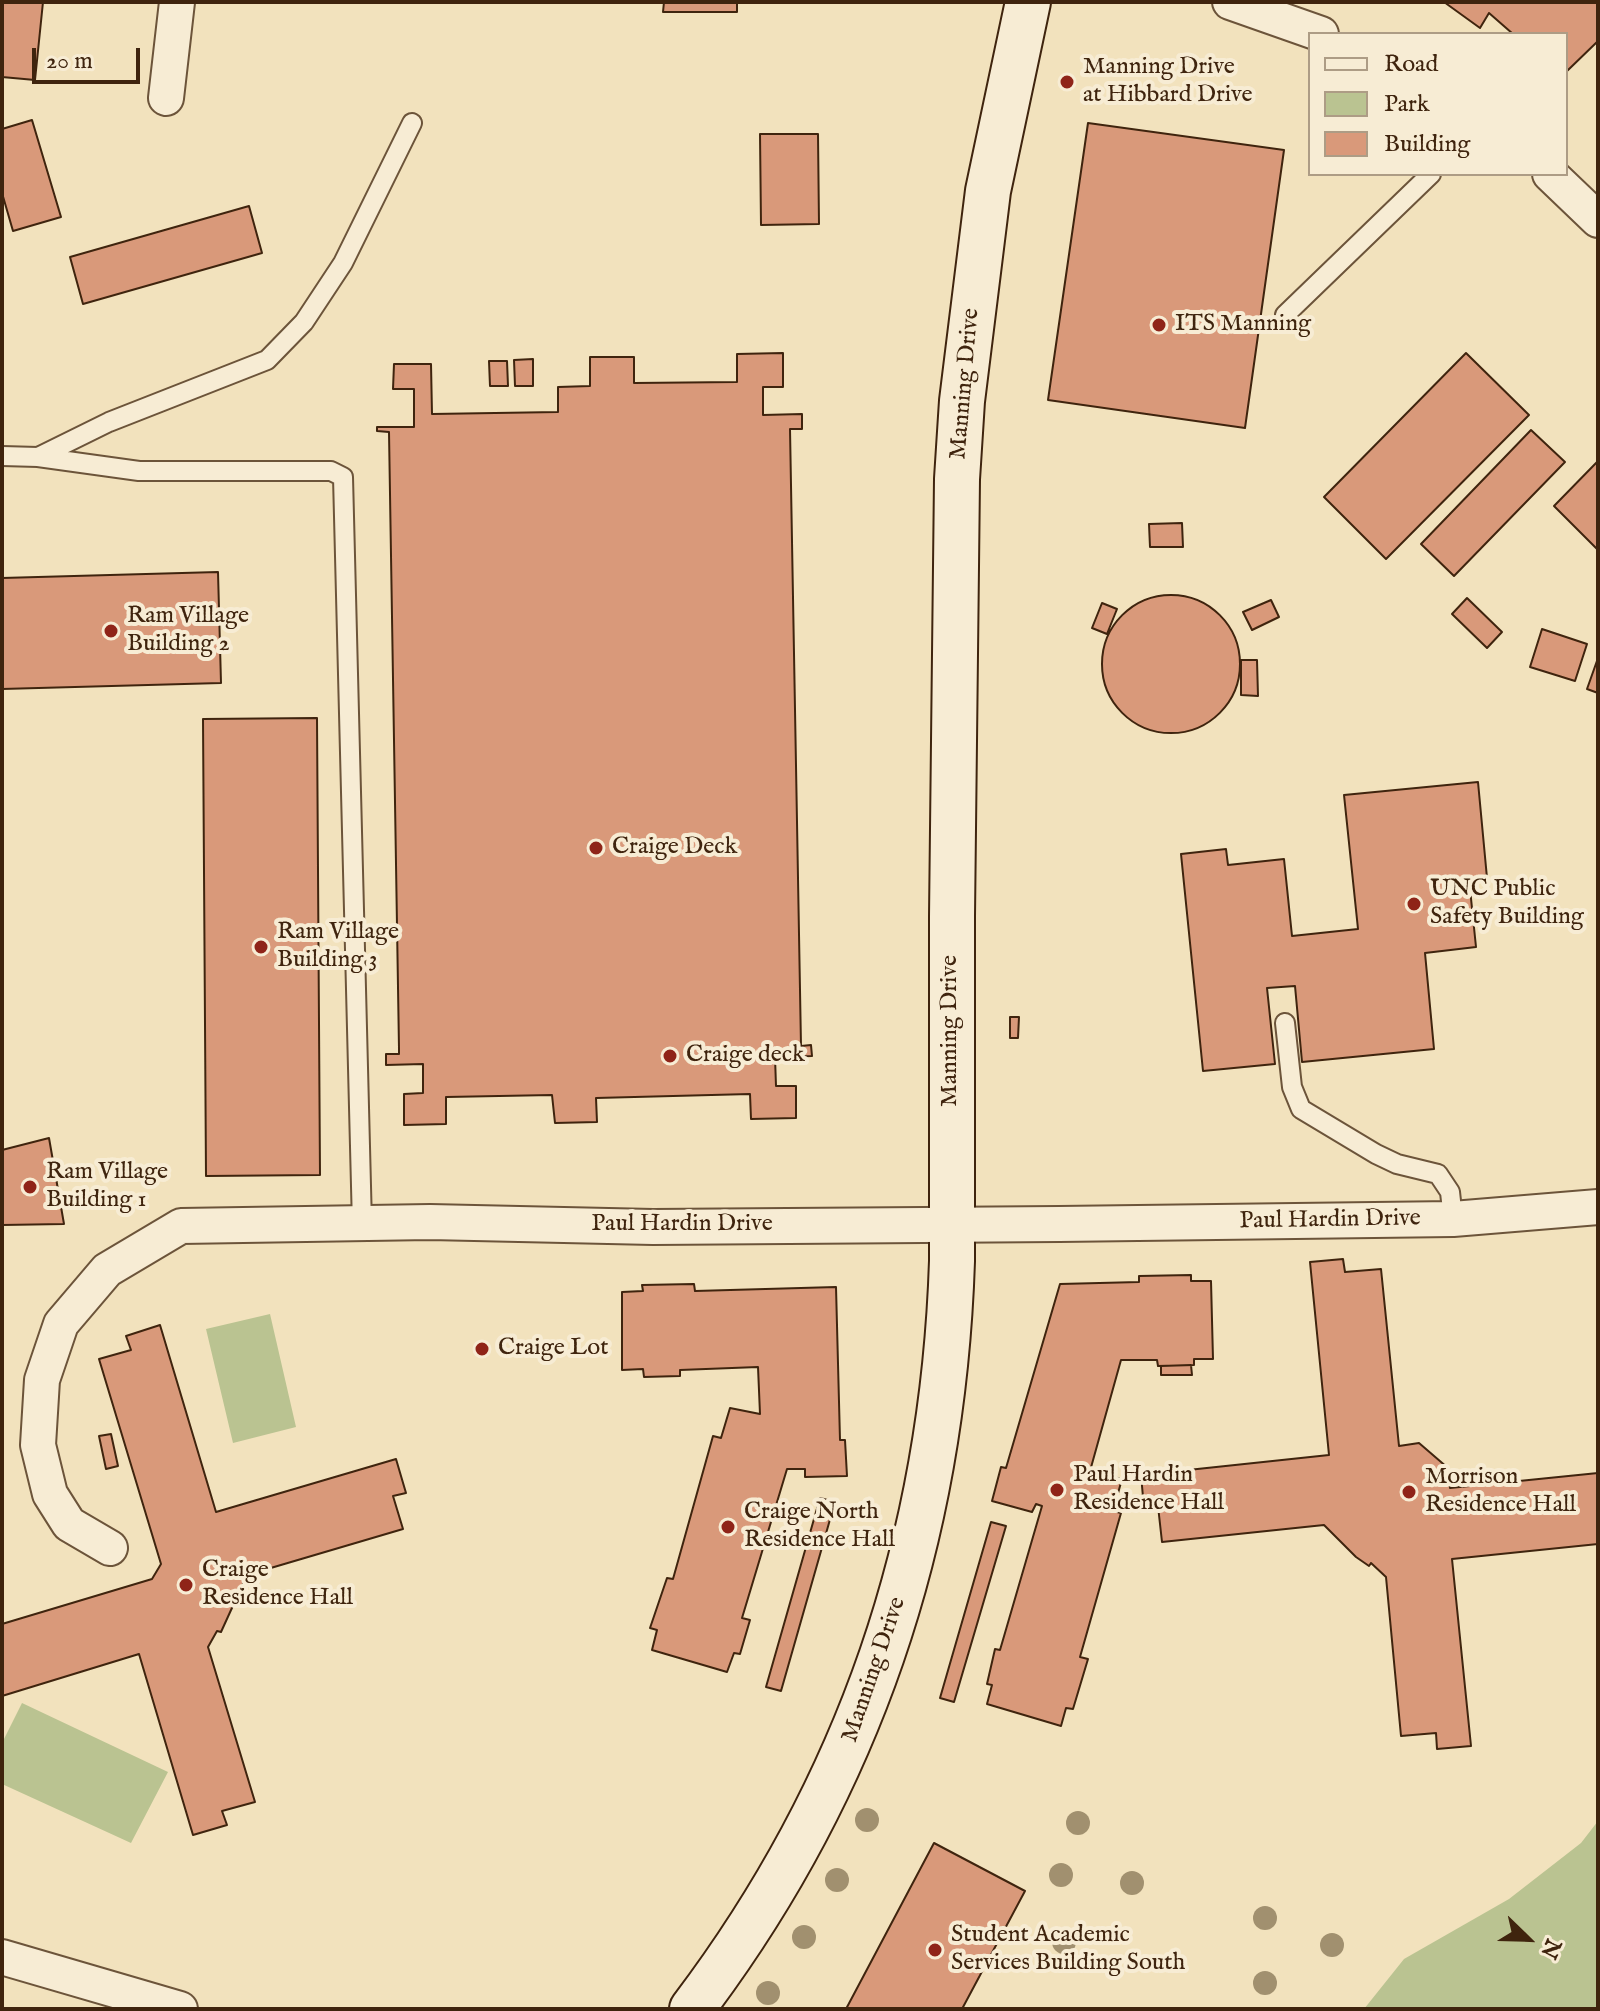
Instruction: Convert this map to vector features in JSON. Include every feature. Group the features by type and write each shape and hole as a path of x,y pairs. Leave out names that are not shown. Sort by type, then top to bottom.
{"street":[{"path":"166,98 177,2"},
{"name":"Manning Drive","path":"692,2009 751,1927 824,1802 878,1671 919,1529 941,1405 950,1343 953,1223 953,738 961,417 988,191 1028,2"},
{"path":"1230,2 1315,32"},
{"path":"1552,176 1598,220"},
{"name":"Paul Hardin Drive","path":"110,1548 69,1524 50,1494 38,1445 42,1380 61,1324 107,1270 181,1226 1453,1219 1598,1207"},
{"path":"2,1957 180,2009"}],"lane":[{"path":"38,457 109,422 267,360 304,322 343,263 412,123"},
{"path":"1285,315 1429,176"},
{"path":"2,456 38,457 139,471 331,471 343,477 362,1225"},
{"path":"1285,1023 1292,1087 1301,1109 1376,1154 1438,1174 1450,1192 1453,1219"}],"green space":[{"path":"270,1314 296,1427 233,1443 206,1329"},
{"path":"22,1703 168,1772 131,1843 2,1784 2,1743"},
{"path":"1598,1821 1598,2009 1364,2009 1404,1959 1509,1899 1581,1843"}],"building":[{"path":"2,2 43,2 35,80 2,77"},
{"path":"664,2 737,2 737,12 663,12"},
{"path":"1444,2 1598,2 1598,41 1568,70 1568,32 1511,32 1489,13 1480,28"},
{"path":"32,120 61,217 13,231 2,193 2,129"},
{"name":"ITS Manning","path":"1088,123 1284,150 1245,428 1048,400"},
{"path":"760,134 818,134 819,224 761,225"},
{"path":"249,206 262,253 83,304 70,257"},
{"name":"Craige Deck","path":"783,353 783,387 763,387 763,415 802,414 802,429 790,429 801,1046 811,1045 812,1056 775,1057 776,1086 796,1086 796,1118 751,1119 750,1094 596,1098 597,1122 555,1123 552,1095 446,1097 446,1124 404,1125 404,1094 423,1093 423,1064 386,1065 386,1054 399,1054 399,1048 389,432 377,431 377,427 414,427 414,389 393,389 394,364 431,364 432,414 558,412 558,387 590,386 590,357 634,357 634,383 737,382 737,354"},
{"path":"1466,353 1529,415 1386,559 1324,497"},
{"path":"533,359 533,386 515,386 514,360"},
{"path":"489,361 507,361 508,386 490,386"},
{"path":"1531,430 1565,462 1454,576 1421,544"},
{"path":"1598,461 1598,550 1554,506"},
{"path":"1182,523 1183,547 1150,547 1149,524"},
{"name":"Ram Village Building 2","path":"218,572 221,683 2,689 2,578"},
{"path":"1171,595 1198,600 1220,615 1235,637 1240,664 1235,691 1220,713 1198,728 1171,733 1144,728 1122,713 1107,691 1102,664 1107,637 1122,615 1144,600"},
{"path":"1467,598 1502,632 1487,648 1452,614"},
{"path":"1271,600 1279,617 1252,630 1243,612"},
{"path":"1102,603 1117,609 1107,634 1092,628"},
{"path":"1542,629 1587,644 1575,681 1530,667"},
{"path":"1598,658 1598,693 1587,689"},
{"path":"1241,660 1257,660 1258,696 1241,695"},
{"name":"Ram Village Building 3","path":"317,718 320,1175 206,1176 203,719"},
{"name":"UNC Public Safety Building","path":"1478,782 1487,878 1469,879 1476,947 1425,953 1434,1049 1302,1062 1295,986 1267,988 1275,1064 1203,1071 1181,854 1226,849 1228,865 1284,859 1292,936 1358,929 1344,795"},
{"path":"1010,1017 1019,1017 1018,1038 1010,1038"},
{"name":"Ram Village Building 1","path":"49,1138 64,1224 2,1225 2,1150"},
{"name":"Morrison Residence Hall","path":"1343,1259 1345,1272 1381,1269 1399,1446 1419,1443 1448,1468 1450,1488 1598,1473 1598,1544 1452,1559 1471,1746 1437,1749 1436,1733 1401,1736 1386,1577 1371,1563 1369,1566 1356,1557 1324,1525 1162,1542 1158,1506 1144,1508 1141,1475 1329,1455 1310,1262"},
{"name":"Paul Hardin Residence Hall","path":"1191,1275 1191,1281 1211,1281 1213,1359 1194,1359 1194,1365 1158,1366 1157,1360 1121,1360 1090,1471 1122,1479 1113,1511 1121,1513 1080,1657 1088,1659 1073,1709 1066,1708 1061,1726 987,1704 992,1685 987,1684 995,1649 1000,1650 1042,1506 1036,1504 1032,1512 992,1501 1001,1467 1006,1468 1060,1284 1139,1282 1139,1276"},
{"name":"Craige North Residence Hall","path":"694,1284 695,1291 836,1287 840,1440 845,1440 847,1476 805,1477 805,1469 787,1469 742,1618 750,1620 740,1654 734,1653 727,1672 652,1650 657,1630 650,1628 667,1578 673,1579 713,1436 721,1438 730,1408 760,1414 758,1367 680,1370 680,1376 644,1377 643,1369 622,1370 622,1292 643,1291 642,1285"},
{"name":"Craige Residence Hall","path":"160,1325 216,1512 396,1459 406,1493 393,1496 403,1529 247,1575 221,1632 217,1631 208,1647 255,1802 222,1811 227,1825 193,1835 139,1654 2,1696 2,1624 152,1579 161,1564 99,1359 131,1350 126,1336"},
{"path":"1191,1365 1192,1375 1161,1375 1161,1366"},
{"path":"111,1434 118,1466 106,1469 99,1436"},
{"path":"820,1498 835,1502 781,1691 766,1687"},
{"path":"991,1522 1006,1526 954,1702 940,1698"},
{"name":"Student Academic Services Building South","path":"934,1843 1025,1891 962,2009 846,2009"}],"place":[{"name":"Manning Drive at Hibbard Drive","path":"1067,82"},
{"name":"ITS Manning","path":"1159,325"},
{"name":"Ram Village Building 2","path":"111,631"},
{"name":"Craige Deck","path":"596,848"},
{"name":"UNC Public Safety Building","path":"1414,904"},
{"name":"Ram Village Building 3","path":"261,947"},
{"name":"Craige deck","path":"670,1056"},
{"name":"Ram Village Building 1","path":"30,1187"},
{"name":"Craige Lot","path":"482,1349"},
{"name":"Paul Hardin Residence Hall","path":"1057,1490"},
{"name":"Morrison Residence Hall","path":"1409,1492"},
{"name":"Craige North Residence Hall","path":"728,1527"},
{"name":"Craige Residence Hall","path":"186,1585"},
{"name":"Student Academic Services Building South","path":"935,1950"}]}
